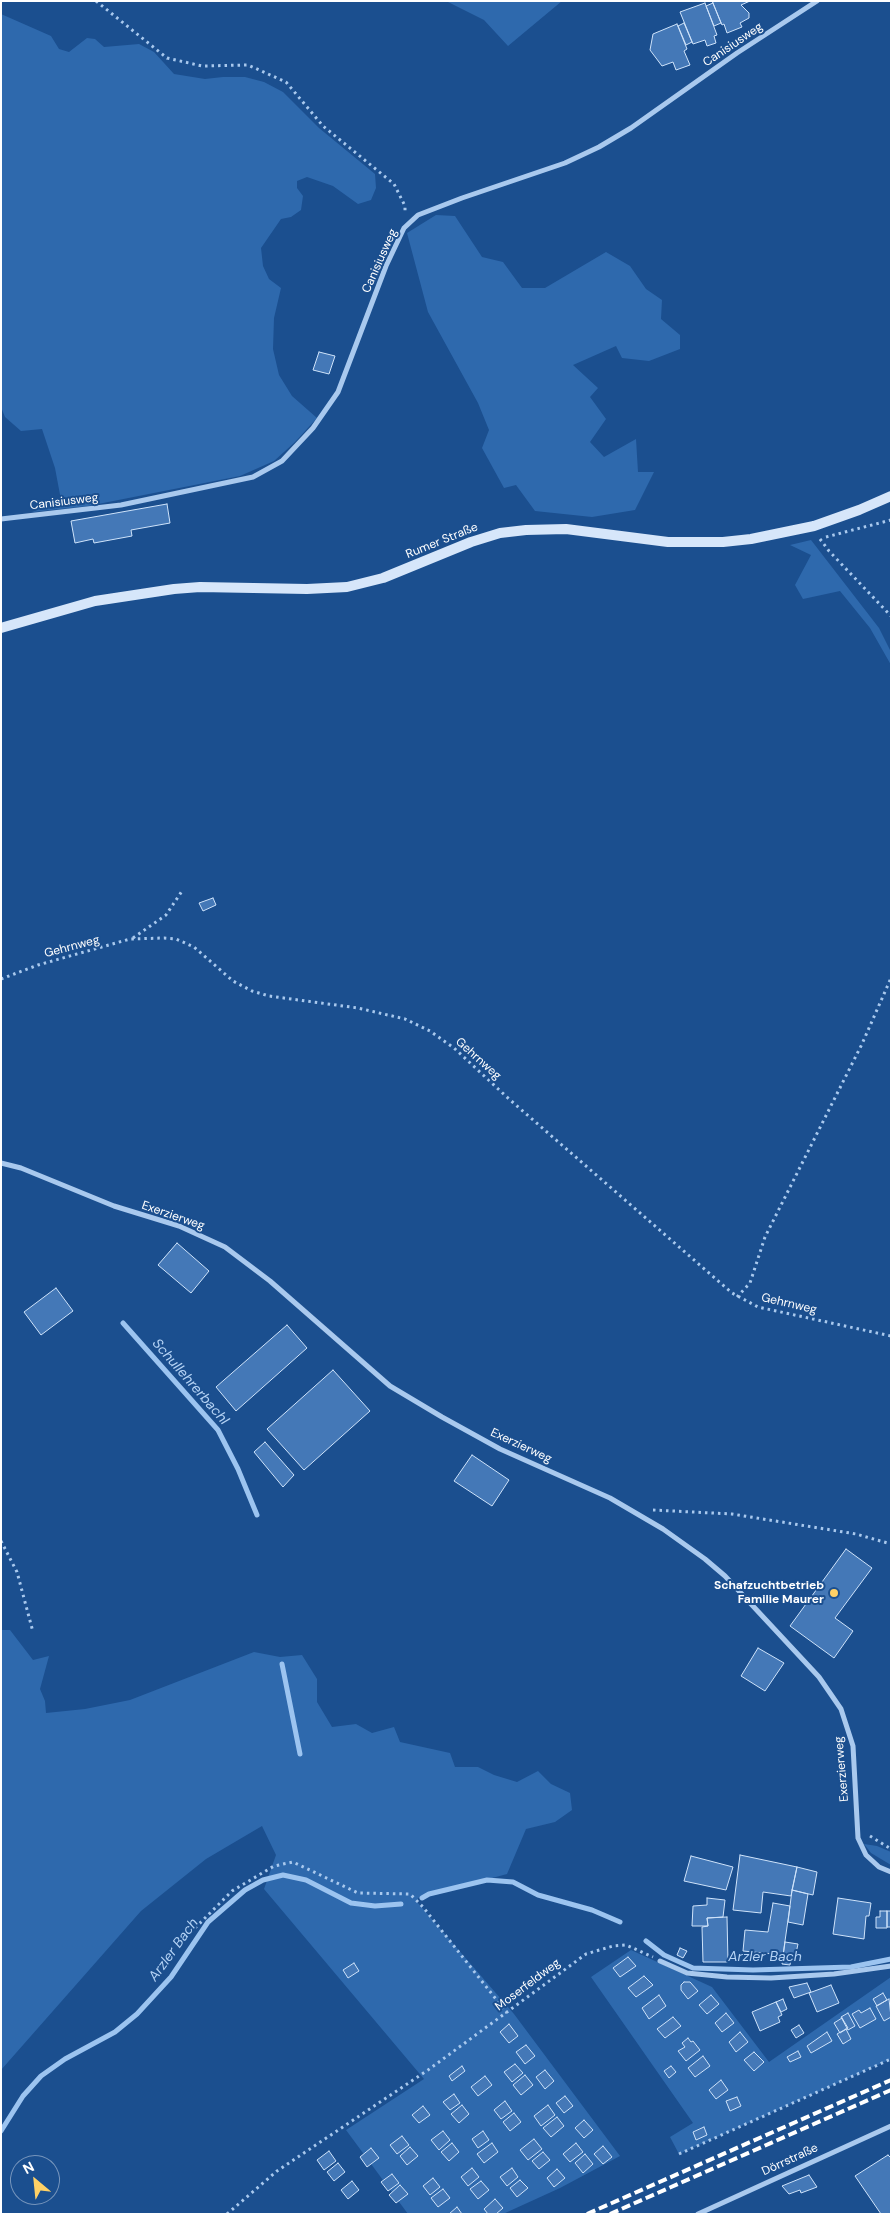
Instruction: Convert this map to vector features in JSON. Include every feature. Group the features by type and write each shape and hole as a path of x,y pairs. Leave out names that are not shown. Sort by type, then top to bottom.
{"main road":[{"name":"Rumer Straße","path":"1,628 94,601 174,589 210,587 307,589 347,587 383,578 472,542 510,532 548,528 668,542 723,542 774,536 814,526 891,496"}],"street":[{"name":"Canisiusweg","path":"1,519 121,505 253,477 282,460 313,428 338,392 386,266 404,228 418,215 566,163 599,148 631,128 737,53 817,1"},
{"name":"Exerzierweg","path":"1,1163 20,1168 114,1206 180,1226 225,1247 270,1281 390,1386 461,1428 507,1452 610,1498 685,1544 725,1576 819,1677 840,1709 853,1746 858,1838 866,1855 879,1867 891,1872"},
{"path":"660,1961 688,1973 727,1977 771,1978 834,1974 891,1966"},
{"name":"Dörrstraße","path":"698,2214 891,2126"}],"path":[{"path":"96,1 167,58 202,66 248,65 286,82 323,126 394,184 405,206 404,228"},
{"path":"820,539 891,520"},
{"path":"814,526 829,552 891,616"},
{"path":"130,939 166,915 182,891"},
{"name":"Gehrnweg","path":"1,979 38,965 130,939 164,938 186,943 203,953 233,981 252,991 269,996 382,1013 405,1020 430,1031 469,1061 509,1100 738,1297 758,1307 891,1336"},
{"path":"738,1297 750,1283 765,1237 862,1044 891,978"},
{"path":"625,1508 732,1514 856,1534 891,1544"},
{"path":"1,1541 17,1572 33,1632"},
{"path":"856,1824 874,1840 891,1849"},
{"path":"195,1928 232,1891 274,1866 292,1862 358,1893 410,1894 423,1907 507,2013"},
{"name":"Moserfeldweg","path":"227,2214 277,2171 428,2070 586,1954 626,1945 648,1953 660,1961"},
{"path":"679,2154 891,2059"}],"shaded area":[{"path":"446,1 562,1 508,46 484,20"},
{"path":"1,14 51,36 59,49 69,52 87,38 95,39 104,47 139,44 154,52 174,74 205,79 245,77 264,82 283,92 319,128 375,174 376,188 371,200 358,204 333,186 307,177 297,181 297,188 303,196 301,210 291,217 281,219 261,248 263,266 269,279 281,288 274,318 273,349 279,375 292,396 317,418 274,461 240,476 88,506 32,512 61,500 55,468 42,429 21,431 5,417 1,407"},
{"path":"436,215 455,216 482,257 503,262 522,288 545,288 606,252 630,266 646,289 662,300 661,319 680,335 680,349 649,361 622,358 616,346 573,365 598,388 590,397 606,419 590,442 604,457 636,439 638,472 654,472 635,510 592,517 535,511 516,485 504,488 482,448 489,430 478,403 428,312 407,233"},
{"path":"811,540 879,628 891,652 891,665 870,628 840,591 803,599 795,585 811,555 790,545"},
{"path":"1,1630 10,1630 33,1660 49,1656 40,1689 45,1701 46,1713 85,1709 130,1700 254,1652 280,1657 302,1655 317,1679 317,1702 332,1727 356,1724 372,1733 394,1727 400,1742 450,1753 455,1767 478,1767 494,1775 517,1782 538,1771 551,1784 570,1793 572,1810 555,1822 526,1829 507,1874 418,1898 417,1902 514,2014 620,2156 560,2188 503,2214 408,2214 346,2130 424,2079 264,1889 276,1855 262,1826 206,1859 141,1911 1,2070"},
{"path":"864,1844 877,1846 891,1852 891,1865 871,1853"},
{"path":"631,1950 712,1987 769,2062 891,1977 891,2059 679,2154 670,2137 693,2123 591,1977"}],"building":[{"path":"712,1 750,1 741,5 749,13 749,18 740,23 742,27 727,33"},
{"path":"705,3 717,35 714,36 716,43 707,46 705,40 693,44 680,12"},
{"path":"713,3 721,23 714,26 706,6"},
{"path":"684,23 692,42 686,45 678,26"},
{"path":"677,24 687,49 684,51 690,65 676,70 673,62 662,66 650,50 653,34"},
{"path":"319,352 335,356 329,374 313,370"},
{"path":"167,504 170,523 131,530 132,536 94,543 93,539 75,543 71,521"},
{"path":"213,898 216,905 203,911 199,903"},
{"path":"177,1243 209,1271 191,1293 158,1265"},
{"path":"56,1288 73,1311 41,1335 24,1312"},
{"path":"287,1325 307,1348 236,1411 216,1387"},
{"path":"333,1370 370,1411 304,1470 267,1429"},
{"path":"265,1442 294,1475 283,1487 254,1452"},
{"path":"472,1455 509,1480 492,1506 454,1481"},
{"name":"Schafzuchtbetrieb Familie Maurer","path":"846,1549 872,1568 835,1618 853,1631 834,1658 790,1626"},
{"path":"758,1648 784,1663 765,1691 741,1676"},
{"path":"740,1855 797,1867 791,1896 763,1892 761,1913 733,1910"},
{"path":"691,1856 733,1867 726,1890 684,1881"},
{"path":"797,1867 817,1872 813,1895 792,1890"},
{"path":"792,1890 808,1894 803,1925 788,1922"},
{"path":"707,1898 725,1900 723,1917 707,1918 708,1926 692,1926 693,1906 707,1905"},
{"path":"838,1898 871,1903 869,1916 866,1916 864,1939 833,1934"},
{"path":"773,1903 790,1906 783,1955 743,1951 745,1930 768,1932"},
{"path":"880,1911 887,1911 887,1928 876,1928 876,1917 880,1917"},
{"path":"887,1911 891,1911 891,1927 887,1927"},
{"path":"727,1917 728,1962 703,1962 702,1927 708,1926 707,1918"},
{"path":"785,1942 798,1944 795,1958 791,1958 790,1965 782,1964"},
{"path":"680,1948 687,1951 683,1958 677,1955"},
{"path":"628,1957 636,1966 620,1977 613,1968"},
{"path":"354,1963 359,1971 348,1978 343,1970"},
{"path":"644,1976 653,1985 636,1997 628,1988"},
{"path":"684,1982 690,1982 698,1991 688,1999 681,1990 681,1985"},
{"path":"807,1983 811,1992 794,1998 789,1987"},
{"path":"831,1985 839,2003 817,2012 809,1993"},
{"path":"883,1993 887,2000 877,2006 873,1999"},
{"path":"659,1995 666,2006 649,2019 642,2008"},
{"path":"711,1995 719,2004 707,2014 699,2005"},
{"path":"783,1999 787,2009 781,2012 776,2002"},
{"path":"889,1999 891,2017 884,2021 876,2006"},
{"path":"776,2002 782,2015 778,2017 780,2022 760,2031 752,2012"},
{"path":"870,2008 876,2019 860,2028 852,2014 859,2010 861,2013"},
{"path":"726,2013 734,2023 722,2032 715,2023"},
{"path":"848,2013 855,2026 848,2030 841,2017"},
{"path":"673,2017 681,2026 665,2038 657,2029"},
{"path":"842,2018 848,2028 840,2033 834,2023"},
{"path":"509,2024 518,2036 509,2043 500,2032"},
{"path":"799,2025 804,2033 796,2038 791,2030"},
{"path":"846,2029 851,2039 843,2044 837,2034"},
{"path":"740,2032 748,2042 736,2052 729,2042"},
{"path":"827,2032 832,2041 811,2053 807,2046"},
{"path":"688,2038 700,2050 686,2061 678,2051 685,2047 682,2043"},
{"path":"526,2045 535,2056 525,2064 516,2052"},
{"path":"798,2051 801,2057 790,2062 787,2057"},
{"path":"754,2052 764,2062 754,2071 744,2060"},
{"path":"703,2056 710,2066 695,2077 688,2068"},
{"path":"515,2064 523,2073 512,2082 504,2072"},
{"path":"462,2066 465,2071 452,2081 449,2076"},
{"path":"671,2066 676,2072 669,2078 664,2071"},
{"path":"545,2070 554,2081 545,2089 536,2077"},
{"path":"525,2075 533,2085 521,2095 513,2085"},
{"path":"485,2076 492,2085 478,2096 471,2087"},
{"path":"721,2080 728,2090 716,2099 709,2090"},
{"path":"454,2094 460,2103 450,2110 443,2102"},
{"path":"565,2096 573,2106 564,2113 556,2103"},
{"path":"737,2097 741,2106 730,2111 726,2101"},
{"path":"505,2101 512,2111 501,2119 494,2110"},
{"path":"462,2105 469,2114 459,2123 451,2114"},
{"path":"548,2105 555,2115 541,2126 534,2116"},
{"path":"423,2106 430,2115 419,2123 412,2115"},
{"path":"514,2113 521,2122 510,2131 503,2122"},
{"path":"557,2117 564,2126 551,2137 543,2128"},
{"path":"584,2120 593,2130 584,2138 575,2128"},
{"path":"704,2127 707,2135 696,2140 693,2132"},
{"path":"443,2131 450,2140 439,2150 431,2140"},
{"path":"483,2131 489,2140 478,2148 472,2139"},
{"path":"402,2136 409,2145 397,2154 390,2145"},
{"path":"534,2139 542,2149 528,2160 520,2150"},
{"path":"452,2143 459,2152 449,2161 441,2152"},
{"path":"492,2143 498,2152 484,2163 477,2154"},
{"path":"576,2143 583,2152 570,2162 563,2154"},
{"path":"603,2146 612,2157 603,2164 594,2154"},
{"path":"410,2147 418,2156 407,2165 400,2156"},
{"path":"371,2148 379,2158 367,2167 360,2157"},
{"path":"329,2151 336,2161 324,2170 317,2160"},
{"path":"543,2152 550,2160 539,2169 532,2161"},
{"path":"585,2154 593,2164 583,2173 575,2163"},
{"path":"888,2155 891,2158 891,2214 881,2214 855,2176"},
{"path":"338,2163 345,2172 334,2181 327,2172"},
{"path":"472,2168 479,2177 468,2186 461,2177"},
{"path":"512,2168 518,2177 507,2186 500,2177"},
{"path":"557,2169 565,2178 554,2187 547,2178"},
{"path":"392,2174 399,2183 388,2191 381,2182"},
{"path":"809,2175 817,2187 801,2193 800,2190 789,2194 782,2186"},
{"path":"433,2178 440,2187 430,2195 423,2186"},
{"path":"520,2180 528,2188 517,2197 510,2188"},
{"path":"352,2181 359,2190 348,2199 341,2190"},
{"path":"481,2181 489,2190 478,2199 470,2189"},
{"path":"400,2185 408,2194 396,2203 389,2195"},
{"path":"443,2189 450,2198 438,2207 431,2198"},
{"path":"495,2199 503,2208 496,2214 488,2214 484,2209"},
{"path":"457,2207 462,2214 449,2214"}],"waterway":[{"name":"Schullehrerbachl","path":"123,1323 218,1430 238,1469 257,1515"},
{"name":"Schullehrerbachl","path":"282,1664 300,1754"},
{"name":"Arzler Bach","path":"1,2131 23,2096 41,2076 65,2059 115,2032 137,2014 171,1977 208,1922 245,1890 263,1880 283,1875 306,1880 351,1903 375,1906 401,1904"},
{"name":"Arzler Bach","path":"422,1898 429,1894 487,1880 513,1882 538,1895 592,1910 620,1922"},
{"name":"Arzler Bach","path":"646,1941 664,1955 693,1968 753,1970 851,1967 891,1959"}],"railway":[{"path":"587,2214 891,2080"},
{"path":"610,2214 891,2090"}],"place":[{"name":"Schafzuchtbetrieb Familie Maurer","path":"834,1593"}]}
